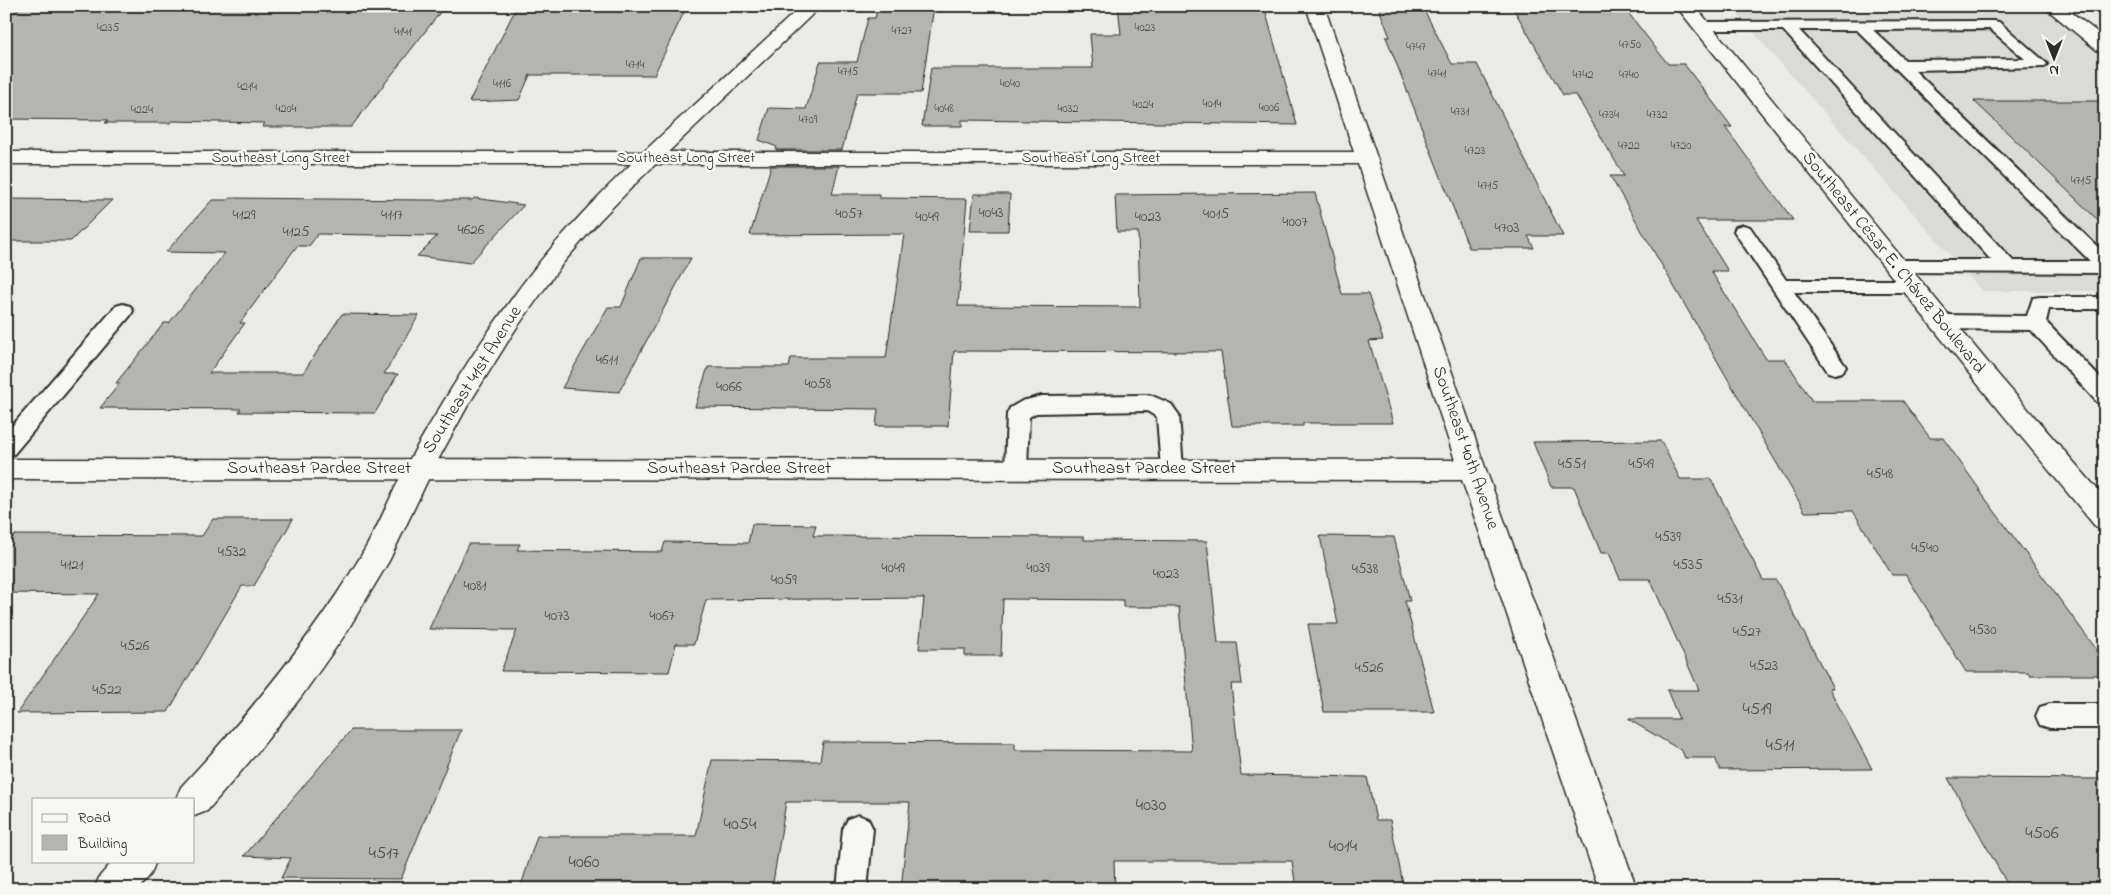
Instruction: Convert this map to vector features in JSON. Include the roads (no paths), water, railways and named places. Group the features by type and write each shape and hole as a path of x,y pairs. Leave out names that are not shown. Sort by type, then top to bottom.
{"street":[{"name":"Southeast 41st Avenue","path":"195,798 262,721 308,662 335,623 373,562 419,469 461,393 521,301 561,250 591,216 812,6"},
{"name":"Southeast 40th Avenue","path":"1315,6 1472,470 1618,889"},
{"name":"Southeast César E. Chávez Boulevard","path":"1685,6 1941,322 2105,518"},
{"path":"2052,6 2105,48"},
{"name":"Southeast Long Street","path":"6,158 1366,158"},
{"name":"Southeast Pardee Street","path":"6,469 1472,470"},
{"path":"113,889 137,862"}],"lane":[{"path":"1701,26 1994,26 2040,64 1902,64"},
{"path":"1787,26 2008,267"},
{"path":"1861,26 1902,64 2105,266"},
{"path":"1743,231 1835,367"},
{"path":"1896,266 2105,266"},
{"path":"1781,286 1912,286"},
{"path":"2036,323 2040,303 2105,303"},
{"path":"6,448 123,311"},
{"path":"1941,322 2036,323 2105,397"},
{"path":"1016,469 1018,414 1030,406 1042,404 1150,403 1163,408 1168,415 1172,469"},
{"path":"2050,716 2105,716"},
{"path":"852,889 858,829"}]}
